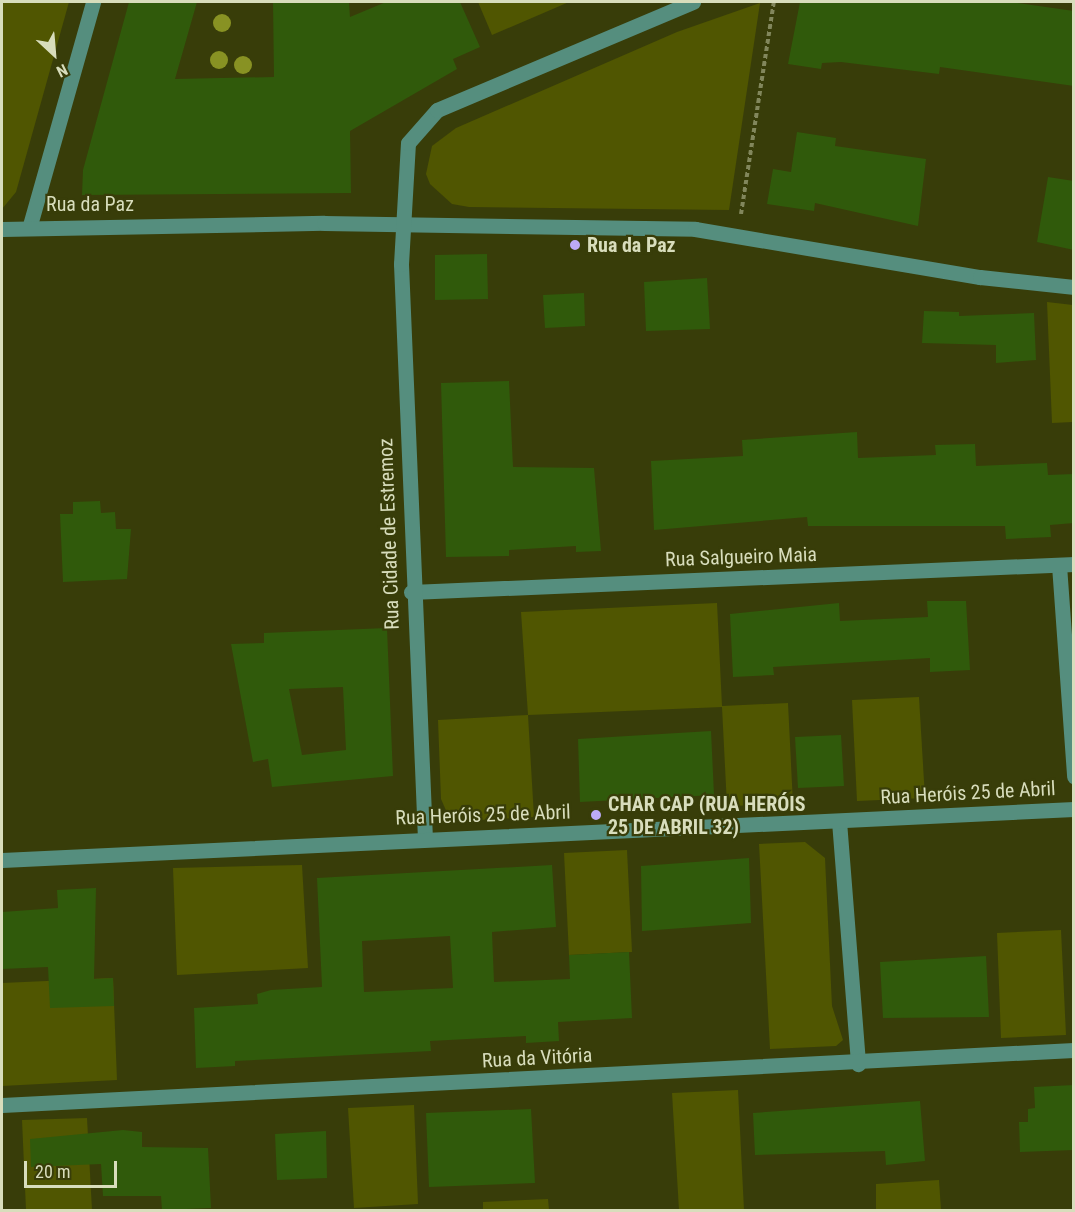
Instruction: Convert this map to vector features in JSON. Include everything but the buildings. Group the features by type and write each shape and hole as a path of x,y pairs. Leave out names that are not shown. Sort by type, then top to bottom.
{"street":[{"path":"30,225 93,2"},
{"name":"Rua Cidade de Estremoz","path":"425,839 411,592 403,228 408,143 437,110 693,2"},
{"name":"Rua da Paz","path":"2,229 30,225 742,234 980,277 1074,287"},
{"path":"1066,564 1074,776"},
{"name":"Rua Salgueiro Maia","path":"411,592 1066,564"},
{"name":"Rua Heróis 25 de Abril","path":"2,860 1074,809"},
{"path":"839,821 858,1064"},
{"name":"Rua da Vitória","path":"2,1105 858,1064 1074,1050"}],"path":[{"path":"742,234 741,212 774,2"}],"shaded area":[{"path":"2,2 69,2 16,192 2,209"},
{"path":"478,2 569,2 492,35"},
{"path":"760,3 729,210 469,207 452,204 430,184 426,174 432,146 456,128 677,32"},
{"path":"1047,302 1073,305 1073,422 1052,423"},
{"path":"717,603 722,706 788,703 793,804 727,806 722,707 528,715 521,612"},
{"path":"919,697 925,798 857,801 852,700"},
{"path":"528,715 534,817 462,821 448,815 441,799 438,720"},
{"path":"805,842 825,858 832,1006 843,1040 836,1046 770,1049 759,844"},
{"path":"627,850 632,952 569,955 564,853"},
{"path":"302,865 308,968 177,975 173,868"},
{"path":"1061,930 1066,1035 1001,1038 997,933"},
{"path":"113,978 117,1080 2,1086 2,983"},
{"path":"738,1090 744,1210 679,1210 672,1093"},
{"path":"414,1105 418,1204 354,1208 348,1108"},
{"path":"87,1118 92,1210 26,1210 22,1120"},
{"path":"939,1180 941,1210 876,1210 876,1184"},
{"path":"548,1199 549,1210 483,1210 483,1202"}],"place":[{"name":"Rua da Paz","path":"575,245"},
{"name":"CHAR CAP (RUA HERÓIS 25 DE ABRIL 32)","path":"596,815"}]}
